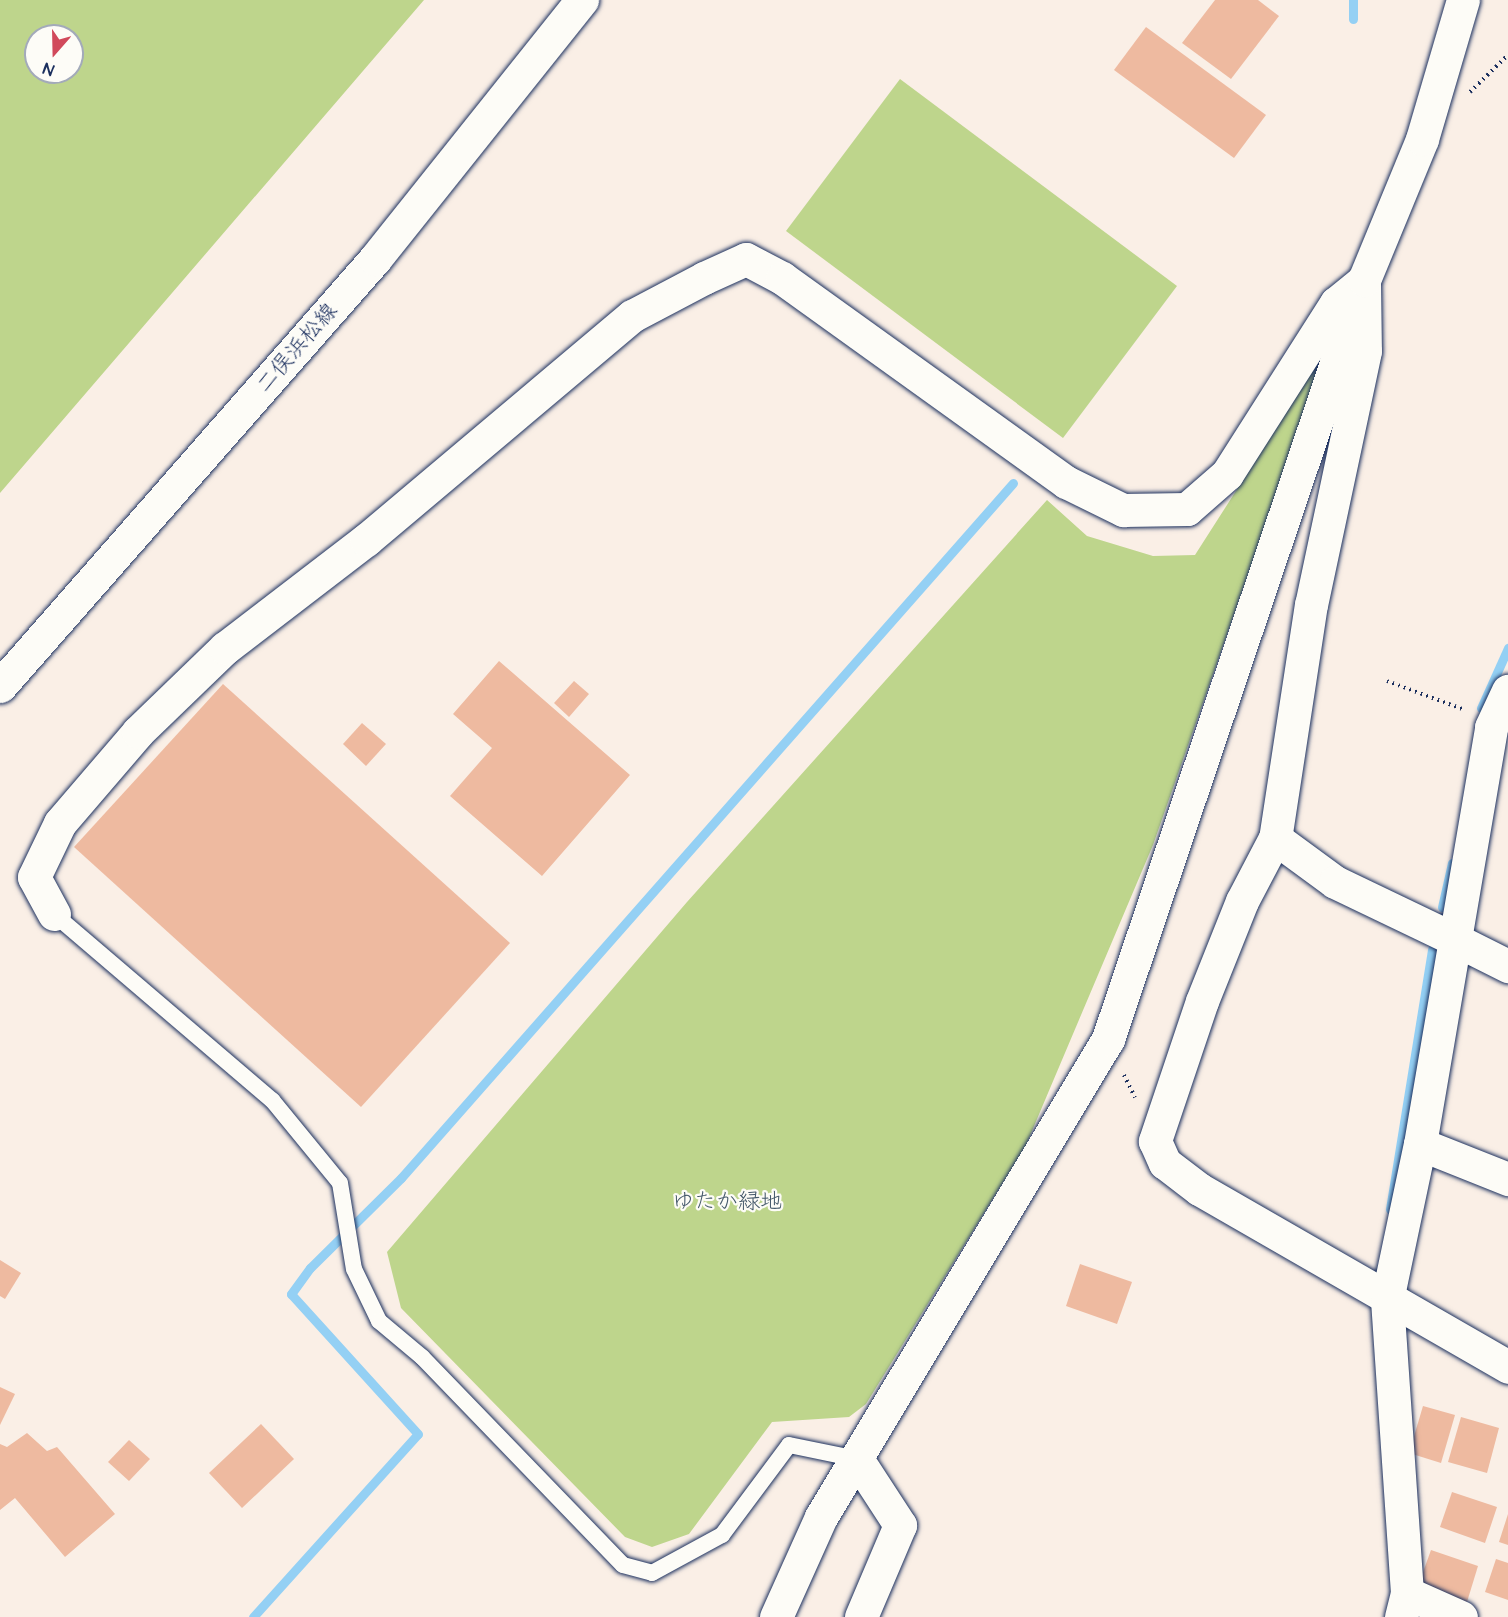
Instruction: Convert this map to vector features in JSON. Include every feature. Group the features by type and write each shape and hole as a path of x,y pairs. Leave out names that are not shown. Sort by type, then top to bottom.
{"street":[{"name":"二俣浜松線","path":"0,686 375,259 582,0"},
{"path":"776,1617 821,1517 1108,1039 1364,280 1422,139 1463,0"},
{"path":"54,914 34,877 60,823 138,732 225,648 366,540 632,316 704,279 746,259 782,278 1066,482 1123,510 1187,509 1227,474 1336,303 1364,280"},
{"path":"1364,280 1365,351 1311,604 1275,838 1242,901 1202,1001 1155,1141 1165,1162 1200,1189 1508,1367"},
{"path":"1461,1617 1404,1605 1379,1294 1420,1144 1452,938 1491,727 1508,691"},
{"path":"1275,838 1335,882 1508,966"},
{"path":"1420,1144 1508,1179"},
{"path":"857,1459 900,1525 861,1617"}],"lane":[{"path":"54,914 272,1100 340,1183 352,1253 379,1321 422,1357 623,1565 652,1573 722,1535 789,1445 857,1459"}],"path":[{"path":"1387,681 1465,710 1491,727"},
{"path":"1108,1039 1155,1141"}],"green space":[{"path":"0,0 424,0 0,493"},
{"path":"900,79 1177,286 1063,438 786,231"},
{"name":"ゆたか緑地","path":"1328,347 1153,845 1026,1145 866,1404 849,1417 772,1422 689,1534 652,1547 625,1537 401,1308 387,1252 687,902 1047,500 1087,536 1153,556 1195,555"}],"building":[{"path":"1215,0 1258,0 1279,16 1231,79 1182,43"},
{"path":"1146,27 1266,115 1234,158 1114,70"},
{"path":"499,661 630,775 542,876 450,796 492,748 453,714"},
{"path":"574,681 589,694 569,717 554,703"},
{"path":"223,684 510,943 361,1107 74,847"},
{"path":"362,723 386,744 366,766 343,744"},
{"path":"0,1260 21,1273 5,1299 0,1296"},
{"path":"1080,1264 1132,1282 1117,1324 1066,1306"},
{"path":"0,1387 15,1394 0,1425"},
{"path":"1423,1406 1455,1415 1441,1463 1409,1453"},
{"path":"1461,1417 1499,1428 1487,1473 1448,1462"},
{"path":"261,1424 294,1459 242,1508 209,1473"},
{"path":"27,1433 47,1451 57,1447 115,1514 65,1557 15,1498 0,1510 0,1444 7,1447"},
{"path":"129,1440 150,1459 129,1481 108,1462"},
{"path":"1452,1492 1497,1507 1485,1543 1440,1527"},
{"path":"1508,1514 1508,1545 1499,1542"},
{"path":"1431,1550 1478,1566 1467,1602 1418,1586"},
{"path":"1496,1559 1508,1563 1508,1600 1485,1592"}],"waterway":[{"path":"1353,0 1353,19"},
{"path":"253,1617 418,1434 291,1294 310,1268 401,1178 1013,483"},
{"path":"1481,708 1508,648"},
{"path":"1442,907 1452,863"},
{"path":"1390,1209 1432,949"}]}
